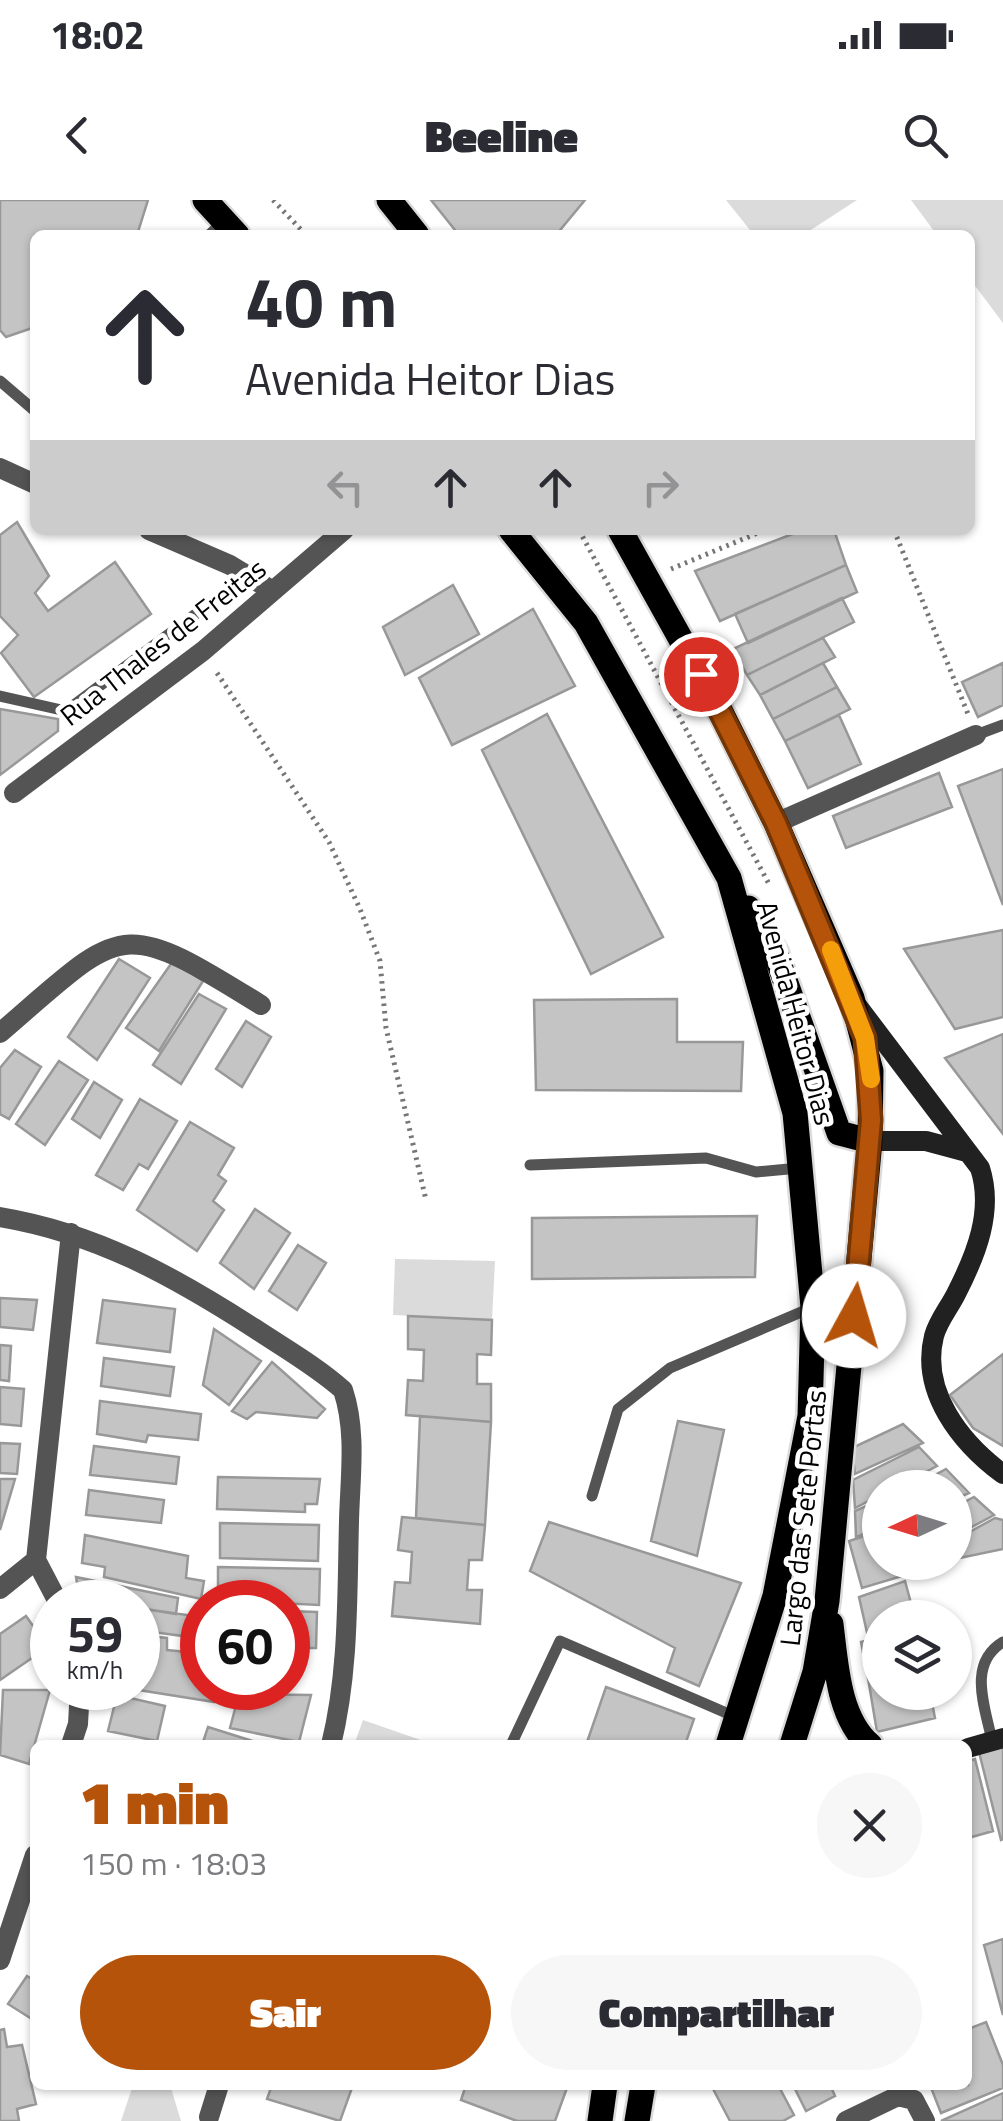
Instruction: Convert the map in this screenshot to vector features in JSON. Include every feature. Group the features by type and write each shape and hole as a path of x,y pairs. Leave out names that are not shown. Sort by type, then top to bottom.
{"main road":[{"path":"205,200 223,230"},
{"path":"388,200 413,230"},
{"name":"Avenida Heitor Dias","path":"515,535 586,623 730,878 787,1072 803,1168 814,1364 802,1471 775,1596 730,1740"},
{"name":"Avenida Heitor Dias","path":"623,535 718,706 776,823 852,998 871,1071 870,1140"},
{"path":"730,878 776,952 839,1133 870,1140"},
{"name":"Largo das Sete Portas","path":"796,1733 828,1601 870,1140"},
{"path":"828,1601 839,1683 855,1726 866,1740"},
{"path":"600,2121 604,2090"},
{"path":"637,2121 642,2090"}],"street":[{"path":"0,468 30,482"},
{"path":"164,535 273,591"},
{"name":"Rua Thales de Freitas","path":"14,793 203,651 338,535"},
{"path":"776,823 976,735"},
{"path":"0,1033 91,954 129,942 169,950 261,1005"},
{"path":"852,998 980,1168 986,1206 971,1263 934,1336 934,1381 953,1425 1003,1474"},
{"path":"870,1140 926,1141 968,1152"},
{"path":"0,1217 71,1232 125,1252 174,1278 343,1390 352,1438 347,1611 340,1711 332,1740"},
{"path":"46,1580 36,1560 71,1232"},
{"path":"0,1589 36,1560"},
{"path":"72,1740 77,1710"},
{"path":"972,1747 998,1739"},
{"path":"0,1960 30,1869"},
{"path":"209,2116 218,2090"},
{"path":"846,2121 898,2096 914,2100 925,2121"}],"lane":[{"path":"0,382 30,407"},
{"path":"0,696 66,711 248,575"},
{"path":"976,735 1003,725"},
{"path":"530,1166 706,1158 756,1172 803,1168"},
{"path":"592,1496 618,1409 670,1368 813,1307"},
{"path":"513,1740 560,1641 738,1718"},
{"path":"998,1739 981,1666 990,1650 1003,1642"}],"path":[{"path":"272,200 301,230"},
{"path":"648,578 753,535"},
{"path":"896,535 976,735"},
{"path":"203,651 329,842 360,909 380,961 386,1028 426,1200"}],"shaded area":[{"path":"726,200 857,200 811,230 750,230"},
{"path":"911,200 1003,200 1003,323 975,286 975,230 933,230"},
{"path":"395,1259 495,1261 492,1320 393,1315"},
{"path":"363,1720 421,1740 356,1740"},
{"path":"131,2090 172,2090 181,2121 121,2121"}],"building":[{"path":"0,200 148,200 139,230 30,230 30,329 6,337 0,330"},
{"path":"0,200 148,200 139,230 30,230 30,329 6,337 0,330"},
{"path":"431,200 585,200 560,230 455,230"},
{"path":"17,522 49,576 35,593 48,611 115,562 151,614 34,697 1,653 18,635 0,616 0,535"},
{"path":"790,535 836,535 846,565 720,621 695,571"},
{"path":"846,565 857,592 748,643 735,614"},
{"path":"453,585 479,634 405,675 383,627"},
{"path":"842,598 854,622 747,675 733,649"},
{"path":"533,609 575,686 452,745 419,678"},
{"path":"823,638 835,657 760,695 747,675"},
{"path":"823,663 837,687 773,719 760,695"},
{"path":"1003,663 1003,705 978,717 962,682"},
{"path":"837,687 850,709 785,741 773,719"},
{"path":"0,709 58,719 58,731 0,775"},
{"path":"547,714 663,937 591,974 482,750"},
{"path":"839,715 861,764 808,788 785,741"},
{"path":"1003,769 1003,905 958,786"},
{"path":"939,773 952,807 846,848 833,816"},
{"path":"1003,930 1003,1017 955,1029 904,949"},
{"path":"119,959 150,978 97,1060 68,1037"},
{"path":"173,961 203,981 159,1051 126,1028"},
{"path":"199,994 226,1009 181,1084 153,1065"},
{"path":"677,999 677,1042 743,1042 741,1091 536,1090 534,1000"},
{"path":"246,1021 271,1037 242,1087 216,1069"},
{"path":"1003,1034 1003,1134 945,1058"},
{"path":"15,1050 41,1067 9,1119 0,1114 0,1068"},
{"path":"59,1061 88,1080 45,1145 16,1124"},
{"path":"94,1082 122,1100 100,1138 72,1119"},
{"path":"140,1099 177,1121 148,1169 139,1164 123,1190 96,1175"},
{"path":"190,1122 234,1148 218,1175 226,1181 213,1201 224,1210 197,1251 137,1210"},
{"path":"255,1209 290,1233 254,1289 220,1263"},
{"path":"757,1216 755,1277 532,1279 532,1218"},
{"path":"298,1245 326,1263 297,1310 269,1291"},
{"path":"0,1298 37,1300 33,1330 0,1327"},
{"path":"103,1300 175,1309 170,1352 97,1343"},
{"path":"408,1316 492,1320 491,1355 477,1354 477,1384 491,1384 491,1422 406,1415 408,1380 423,1381 424,1350 408,1349"},
{"path":"214,1329 261,1361 229,1405 203,1385"},
{"path":"0,1345 11,1346 9,1381 0,1380"},
{"path":"1003,1354 1003,1446 973,1428 950,1395"},
{"path":"104,1358 174,1367 170,1396 101,1386"},
{"path":"272,1362 325,1409 317,1418 256,1412 247,1419 232,1411"},
{"path":"0,1387 24,1389 21,1426 0,1424"},
{"path":"100,1401 201,1414 198,1440 148,1435 146,1442 97,1434"},
{"path":"420,1416 491,1422 485,1525 416,1518"},
{"path":"678,1421 724,1430 697,1556 651,1541"},
{"path":"903,1424 923,1443 855,1474 852,1448"},
{"path":"0,1443 20,1444 17,1474 0,1473"},
{"path":"94,1446 179,1457 176,1484 90,1475"},
{"path":"919,1447 937,1466 929,1470 873,1470"},
{"path":"862,1476 862,1504 855,1508 853,1480"},
{"path":"218,1477 320,1479 317,1504 305,1504 305,1512 217,1509"},
{"path":"0,1479 15,1479 0,1530"},
{"path":"89,1490 164,1500 161,1523 86,1515"},
{"path":"972,1498 994,1515 972,1527"},
{"path":"862,1508 862,1535 856,1537 855,1511"},
{"path":"402,1517 485,1525 482,1560 469,1560 467,1590 482,1590 480,1624 392,1616 395,1582 410,1583 412,1552 398,1550"},
{"path":"995,1518 1003,1520 1003,1549 972,1555 972,1531"},
{"path":"549,1522 741,1583 699,1686 667,1672 675,1648 530,1571"},
{"path":"220,1523 319,1525 318,1561 220,1558"},
{"path":"85,1535 188,1556 186,1578 198,1580 180,1580 180,1594 160,1590 160,1580 117,1580 104,1577 105,1567 82,1563"},
{"path":"862,1537 862,1580 889,1580 862,1588 849,1541"},
{"path":"218,1567 320,1569 319,1605 310,1605 310,1580 218,1580"},
{"path":"905,1581 910,1600 862,1600 862,1610 859,1597"},
{"path":"160,1594 178,1598 176,1614 160,1611"},
{"path":"160,1611 180,1614 180,1636 160,1633"},
{"path":"310,1612 317,1612 316,1648 310,1648"},
{"path":"26,1616 30,1622 30,1659 0,1680 0,1634"},
{"path":"160,1637 167,1638 167,1650 180,1651 180,1697 160,1693"},
{"path":"606,1687 694,1719 687,1740 588,1740"},
{"path":"3,1690 30,1690 30,1710 44,1710 36,1740 30,1740 29,1764 0,1755"},
{"path":"160,1705 165,1706 157,1740 108,1731 113,1710 160,1710"},
{"path":"235,1710 307,1710 300,1740 230,1728"},
{"path":"873,1710 933,1710 935,1718 877,1732"},
{"path":"208,1727 249,1740 204,1740"},
{"path":"1003,1746 1003,1839 1001,1840 979,1752"},
{"path":"975,1759 993,1831 972,1837"},
{"path":"1003,1939 1003,2015 984,1945"},
{"path":"27,1976 30,1978 30,2018 8,2004"},
{"path":"986,2022 1003,2065 1003,2088 941,2113 932,2090 972,2090 972,2027"},
{"path":"4,2029 7,2047 22,2045 36,2104 17,2109 19,2121 0,2121 0,2030"},
{"path":"270,2090 351,2090 340,2121 267,2099"},
{"path":"464,2090 566,2090 555,2121 517,2121 461,2100"},
{"path":"714,2090 781,2090 794,2115 783,2121 730,2121"},
{"path":"796,2090 832,2090 835,2096 806,2111"},
{"path":"1003,2093 1003,2121 941,2121"}],"slow traffic":[{"path":"831,950 865,1038 871,1079"}],"route":[{"path":"701,674 776,823 852,998 865,1038 872,1100 854,1316"}]}
